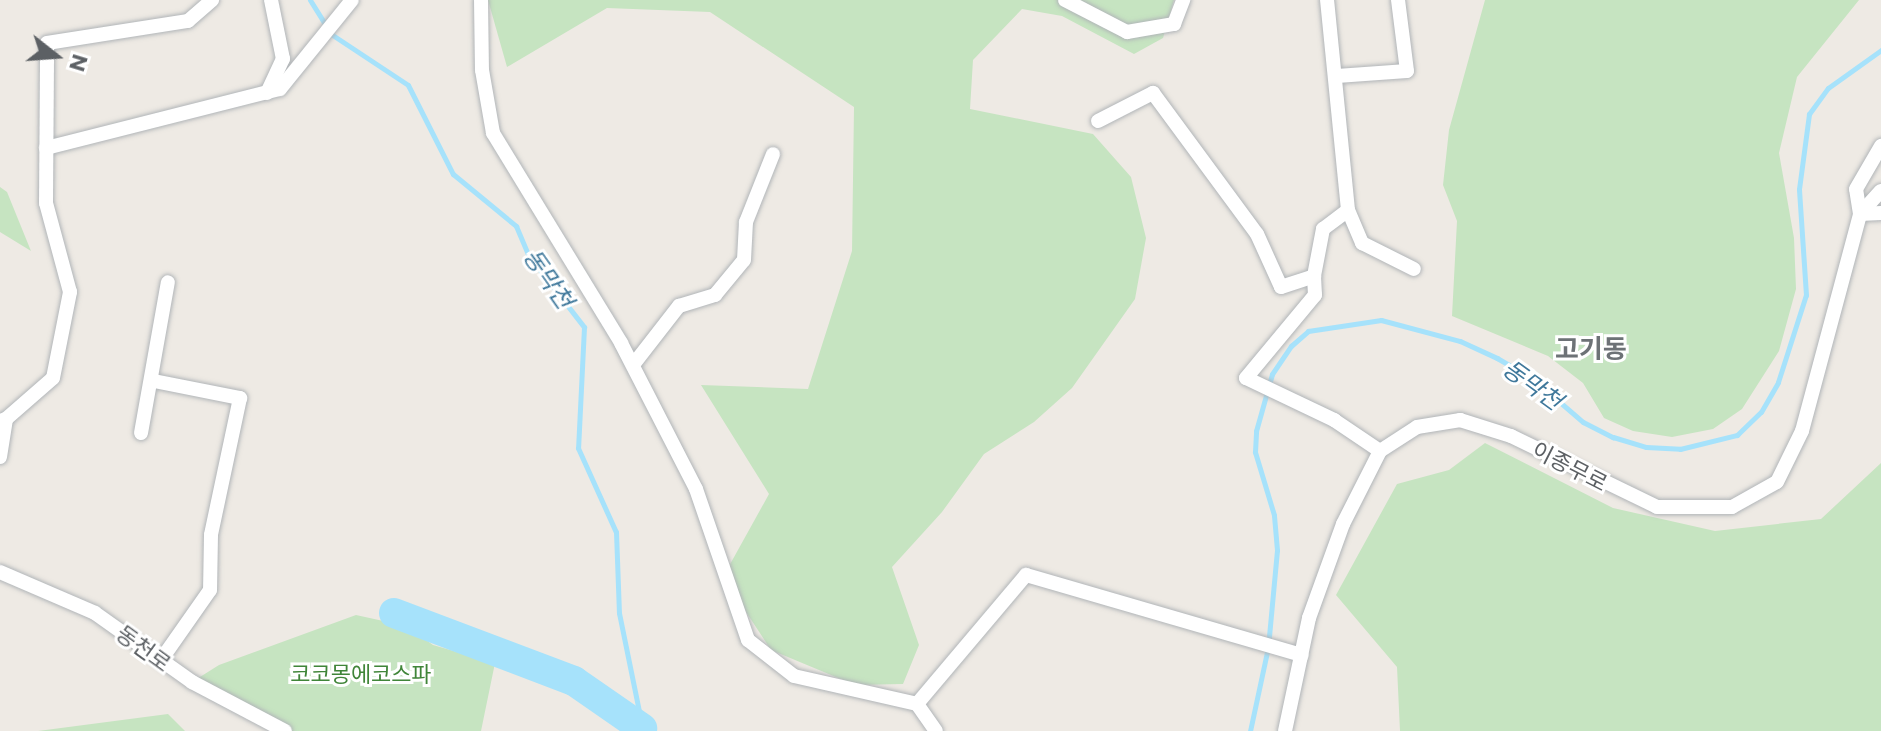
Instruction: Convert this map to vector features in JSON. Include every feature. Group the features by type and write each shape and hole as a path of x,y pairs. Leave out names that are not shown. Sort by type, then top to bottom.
{"street":[{"path":"0,457 3,420 53,378 63,349 70,292 46,203 47,43 188,21 212,0"},
{"path":"267,93 283,59 271,0"},
{"path":"46,148 204,104 280,89 352,0"},
{"path":"481,0 482,70 493,133 633,365 696,489 748,640 794,676 917,704 936,731"},
{"path":"1065,0 1127,32 1174,24 1183,0"},
{"path":"1327,0 1348,210 1362,243 1414,269"},
{"path":"1337,76 1407,71 1398,0"},
{"path":"1098,121 1153,93 1257,234 1281,287 1314,276"},
{"name":"이종무로","path":"1380,451 1417,427 1460,420 1511,436 1657,507 1732,507 1777,482 1802,431 1860,214 1856,189 1881,146"},
{"path":"633,365 679,306 715,295 744,260 746,222 773,154"},
{"name":"이종무로","path":"1860,214 1881,191"},
{"path":"1285,731 1309,618 1343,524 1380,451 1334,420 1246,378 1315,295 1314,276 1323,229 1348,210"},
{"path":"1860,214 1881,213"},
{"path":"141,433 154,381 168,282"},
{"path":"154,381 240,398 211,535 210,590 161,660"},
{"name":"동천로","path":"0,572 95,613 192,682 285,731"},
{"path":"917,704 1026,575 1302,655"}],"green space":[{"path":"488,0 1174,0 1163,38 1134,54 1062,16 1022,9 973,60 970,109 1093,134 1131,177 1146,238 1135,299 1072,388 1034,422 984,454 942,512 892,567 919,645 903,684 855,685 771,650 723,577 769,494 701,385 808,389 852,251 854,107 710,12 607,8 507,67"},
{"path":"1485,0 1859,0 1797,77 1779,153 1794,238 1796,289 1779,351 1742,409 1713,429 1672,437 1633,431 1604,418 1583,383 1548,356 1452,316 1457,221 1443,185 1449,130"},
{"path":"0,187 7,192 31,251 0,232"},
{"path":"1485,443 1613,508 1715,531 1821,519 1881,463 1881,731 1400,731 1397,667 1336,595 1397,484 1449,470"},
{"name":"코코몽에코스파","path":"356,615 406,626 433,645 495,663 481,731 285,731 192,682 219,665"},
{"path":"168,714 185,731 38,731"}],"waterway":[{"name":"동막천","path":"310,0 331,34 408,85 453,174 516,226 529,256 584,327 578,448 616,532 619,613 643,731"},
{"name":"동막천","path":"1250,731 1268,647 1277,550 1274,515 1255,452 1256,431 1272,374 1291,346 1308,331 1381,320 1460,341 1497,358 1533,379 1583,422 1613,437 1646,447 1680,449 1737,435 1761,412 1778,382 1806,295 1799,189 1809,114 1828,88 1881,50"},
{"name":"동막천","path":"394,613 574,681 642,728"}],"district":[{"name":"고기동","path":"1591,348"}]}
